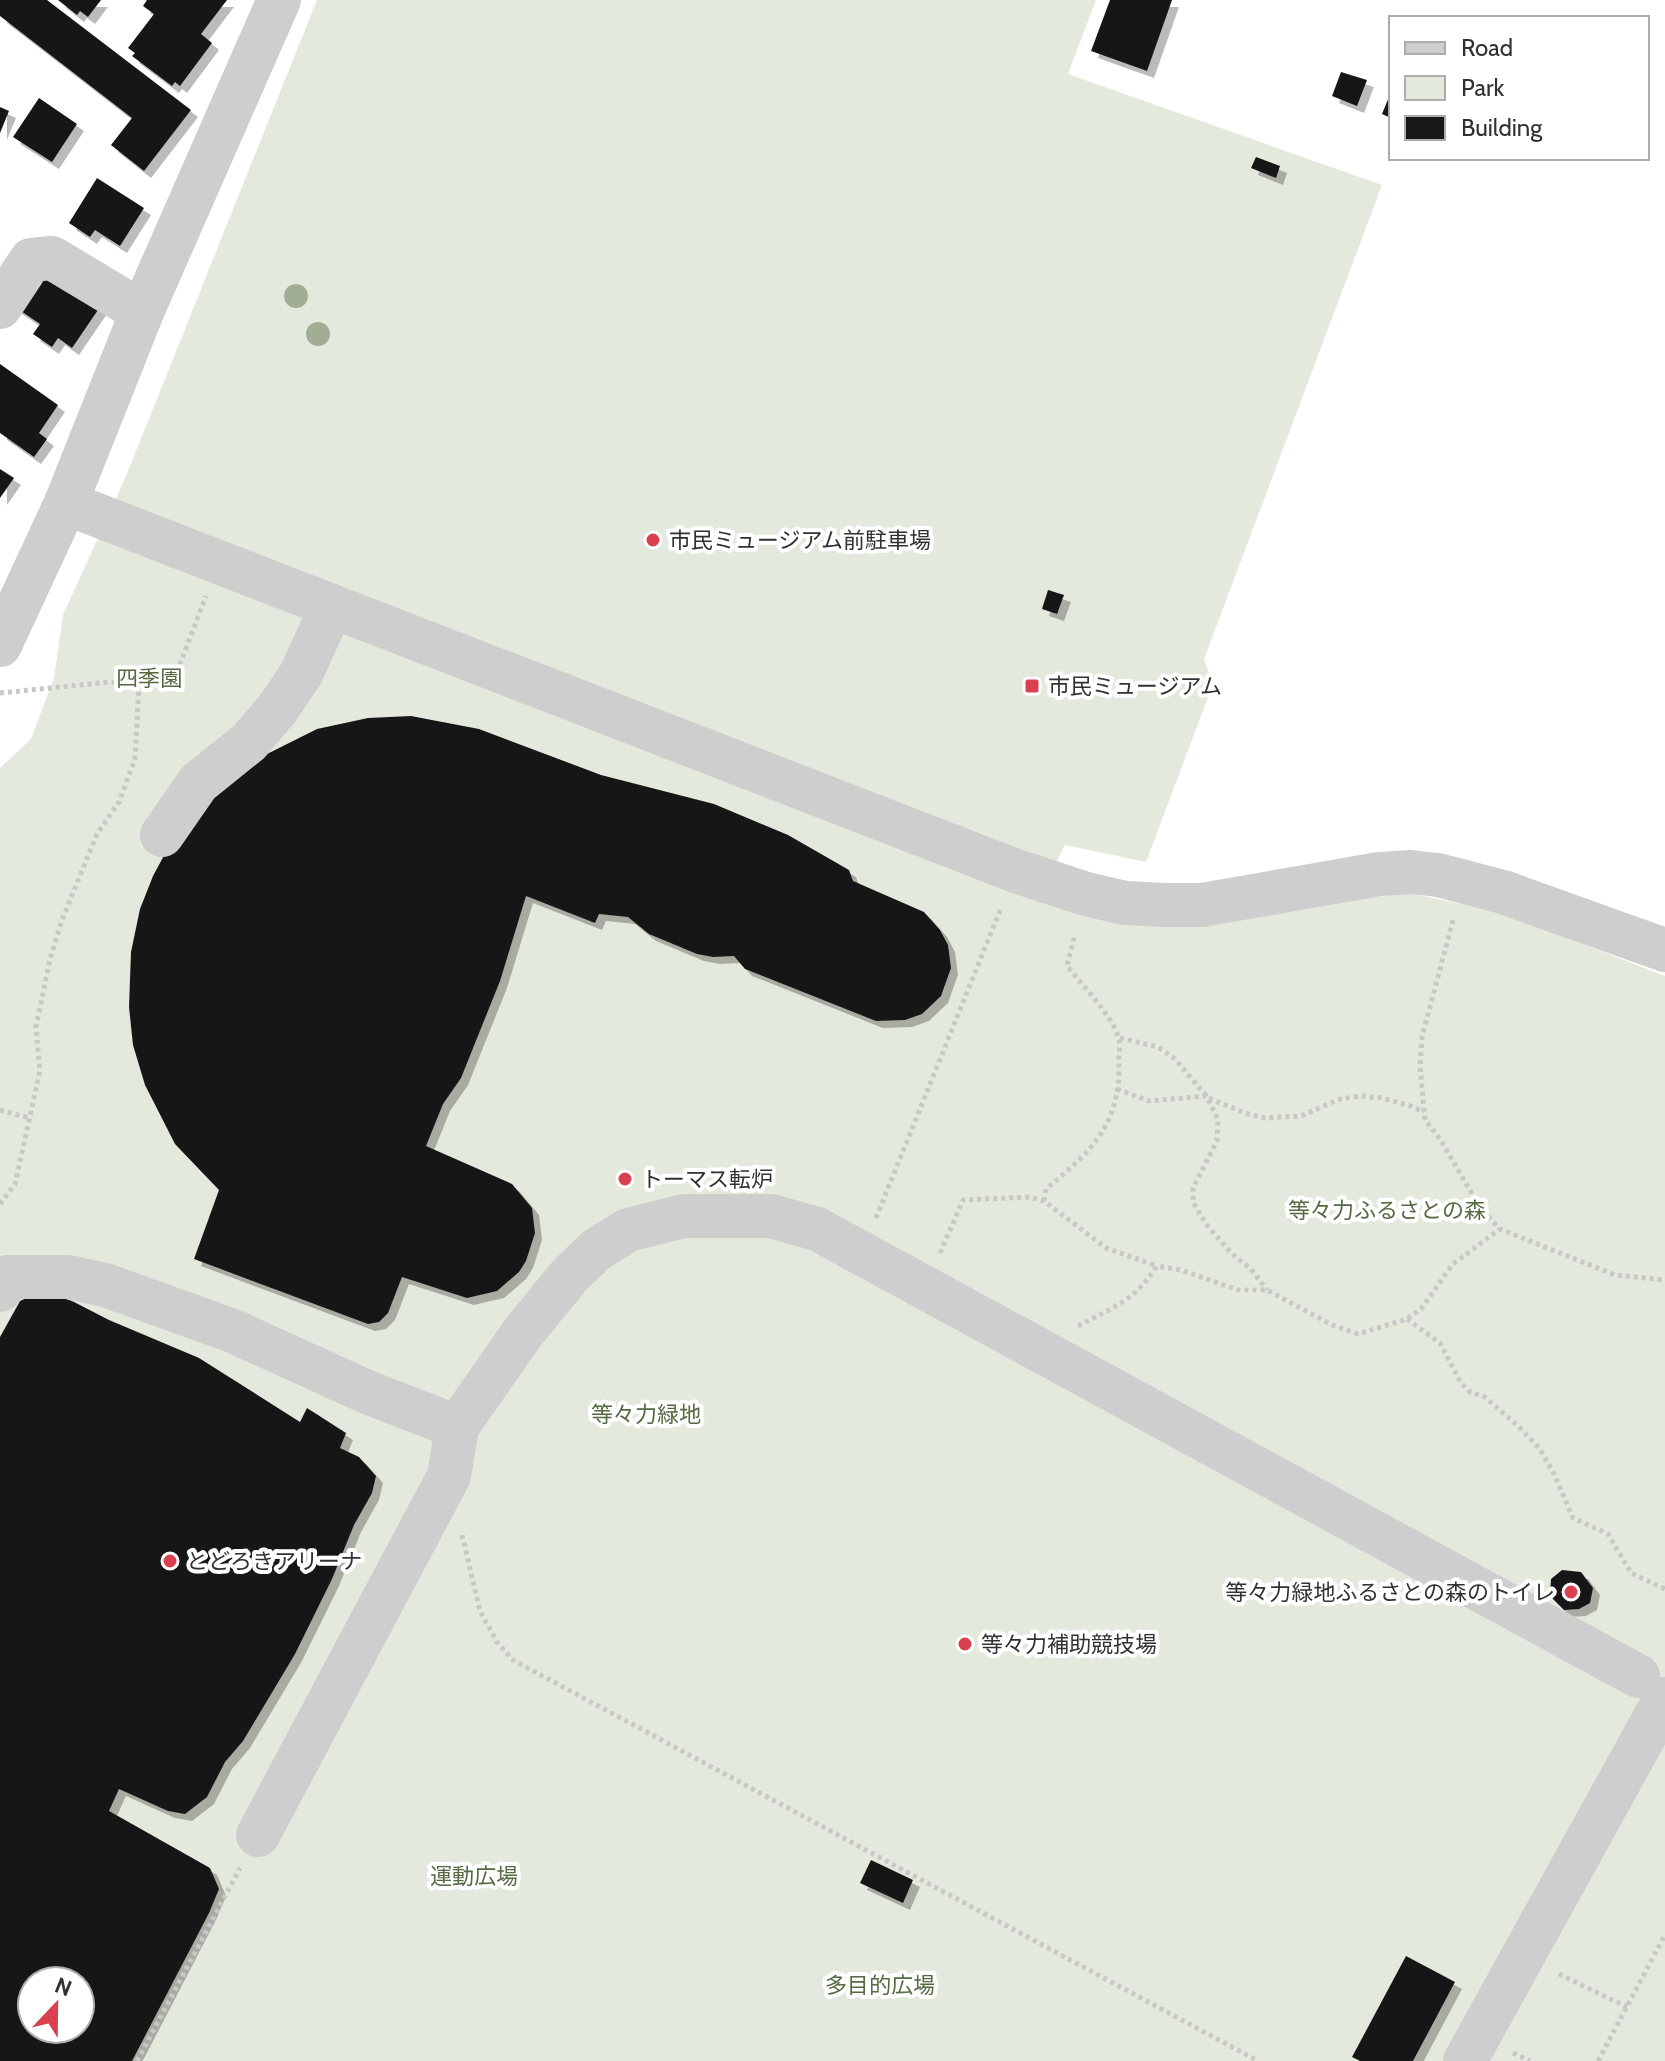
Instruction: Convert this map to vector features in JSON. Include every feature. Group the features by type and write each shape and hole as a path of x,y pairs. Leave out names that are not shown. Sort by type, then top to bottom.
{"street":[{"path":"0,645 66,503 142,312 279,0"},
{"path":"0,307 31,260 52,258 142,312"},
{"path":"66,503 1016,871 1086,894 1125,903 1202,905 1379,874 1411,872 1438,875 1503,892 1665,950"},
{"path":"162,835 198,783 249,742 278,708 301,674 332,606"},
{"path":"258,1835 449,1476 457,1427 524,1331 570,1275 596,1250 628,1230 683,1216 771,1216 817,1229 862,1252 1652,1688 1465,2061"},
{"path":"0,1290 7,1277 68,1277 105,1285 233,1331 367,1392 457,1427"}],"path":[{"path":"0,693 109,682 163,686 173,680 219,562"},
{"path":"0,1204 15,1184 40,1071 36,1027 50,959 94,841 119,802 135,759 139,685"},
{"path":"862,1252 1016,871"},
{"path":"1454,915 1422,1037 1420,1066 1425,1120 1440,1139 1481,1209 1500,1229 1615,1275 1665,1280"},
{"path":"1044,1201 1046,1189 1101,1137 1117,1089 1120,1038 1112,1023 1067,966 1075,934"},
{"path":"1120,1038 1158,1047 1175,1059 1206,1096 1218,1119 1217,1141 1193,1188 1193,1202 1214,1234 1251,1269 1267,1290 1332,1325 1358,1334 1407,1319 1421,1309 1453,1264 1500,1229"},
{"path":"1117,1089 1149,1101 1206,1096 1264,1118 1301,1116 1340,1099 1361,1096 1397,1102 1424,1112"},
{"path":"0,1110 29,1118"},
{"path":"926,1287 963,1200 1030,1197 1044,1201 1106,1248 1238,1290 1267,1290"},
{"path":"1057,1359 1066,1336 1134,1294 1157,1266"},
{"path":"1407,1319 1440,1343 1461,1383 1470,1392 1485,1397 1540,1449 1573,1518 1608,1534 1631,1573 1665,1589"},
{"path":"449,1476 480,1611 497,1642 513,1660 1258,2061"},
{"path":"137,2061 258,1835"},
{"path":"1598,2061 1665,1935"},
{"path":"1549,1969 1627,2007"}],"green space":[{"name":"等々力緑地","path":"317,0 1096,0 1068,74 1382,185 1204,659 1213,684 1146,862 1065,845 1042,891 1410,893 1505,914 1665,976 1665,2061 0,2061 0,768 31,739 54,678 63,615 126,476"}],"building":[{"path":"0,0 47,0 191,110 144,171 111,145 132,118 0,16"},
{"path":"58,0 101,0 88,17 80,11 77,15"},
{"path":"147,0 227,0 201,34 212,43 180,86 175,82 172,86 132,56 135,53 128,48 154,14 143,6"},
{"path":"1110,0 1172,0 1147,71 1091,51"},
{"path":"1341,72 1367,80 1357,106 1332,96"},
{"path":"1389,97 1389,117 1382,114"},
{"path":"39,98 77,124 52,162 13,137"},
{"path":"0,107 9,111 0,133"},
{"path":"1256,157 1280,166 1276,178 1251,168"},
{"path":"97,178 144,208 120,246 95,230 90,237 69,223"},
{"path":"36,271 100,307 72,348 58,338 52,347 33,334 40,324 12,305"},
{"path":"0,364 58,405 39,433 47,439 34,457 0,433"},
{"path":"0,469 14,478 0,498"},
{"path":"1048,590 1064,595 1057,614 1042,609"},
{"path":"411,716 479,729 601,775 714,804 788,835 849,870 853,881 924,912 948,945 951,968 941,996 922,1014 905,1020 876,1021 745,969 734,956 697,954 649,934 628,917 599,914 595,923 526,896 500,981 461,1078 443,1104 426,1146 512,1184 532,1208 535,1233 526,1261 519,1272 497,1291 467,1298 402,1277 388,1313 379,1322 368,1324 194,1259 219,1190 175,1144 145,1085 133,1045 129,1007 131,952 140,909 153,876 193,810 265,755 317,729 368,718"},
{"name":"とどろきアリーナ","path":"47,1291 199,1358 300,1422 307,1408 346,1433 340,1448 359,1457 376,1476 372,1493 354,1525 332,1579 295,1654 243,1741 225,1762 207,1797 185,1814 168,1811 119,1789 109,1811 210,1868 219,1889 132,2061 0,2061 0,1337 20,1301"},
{"name":"等々力緑地ふるさとの森のトイレ","path":"1562,1570 1581,1572 1593,1588 1590,1603 1579,1609 1564,1610 1550,1596 1551,1579"},
{"path":"871,1860 913,1880 903,1903 860,1883"},
{"path":"1406,1956 1455,1982 1413,2061 1360,2061 1352,2057"}],"place":[{"name":"市民ミュージアム前駐車場","path":"653,540"},
{"name":"市民ミュージアム","path":"1032,686"},
{"name":"トーマス転炉","path":"625,1179"},
{"name":"とどろきアリーナ","path":"170,1561"},
{"name":"等々力緑地ふるさとの森のトイレ","path":"1571,1592"},
{"name":"等々力補助競技場","path":"965,1644"}],"park label":[{"name":"四季園","path":"149,678"},
{"name":"等々力ふるさとの森","path":"1387,1210"},
{"name":"運動広場","path":"474,1876"},
{"name":"多目的広場","path":"880,1985"}]}
